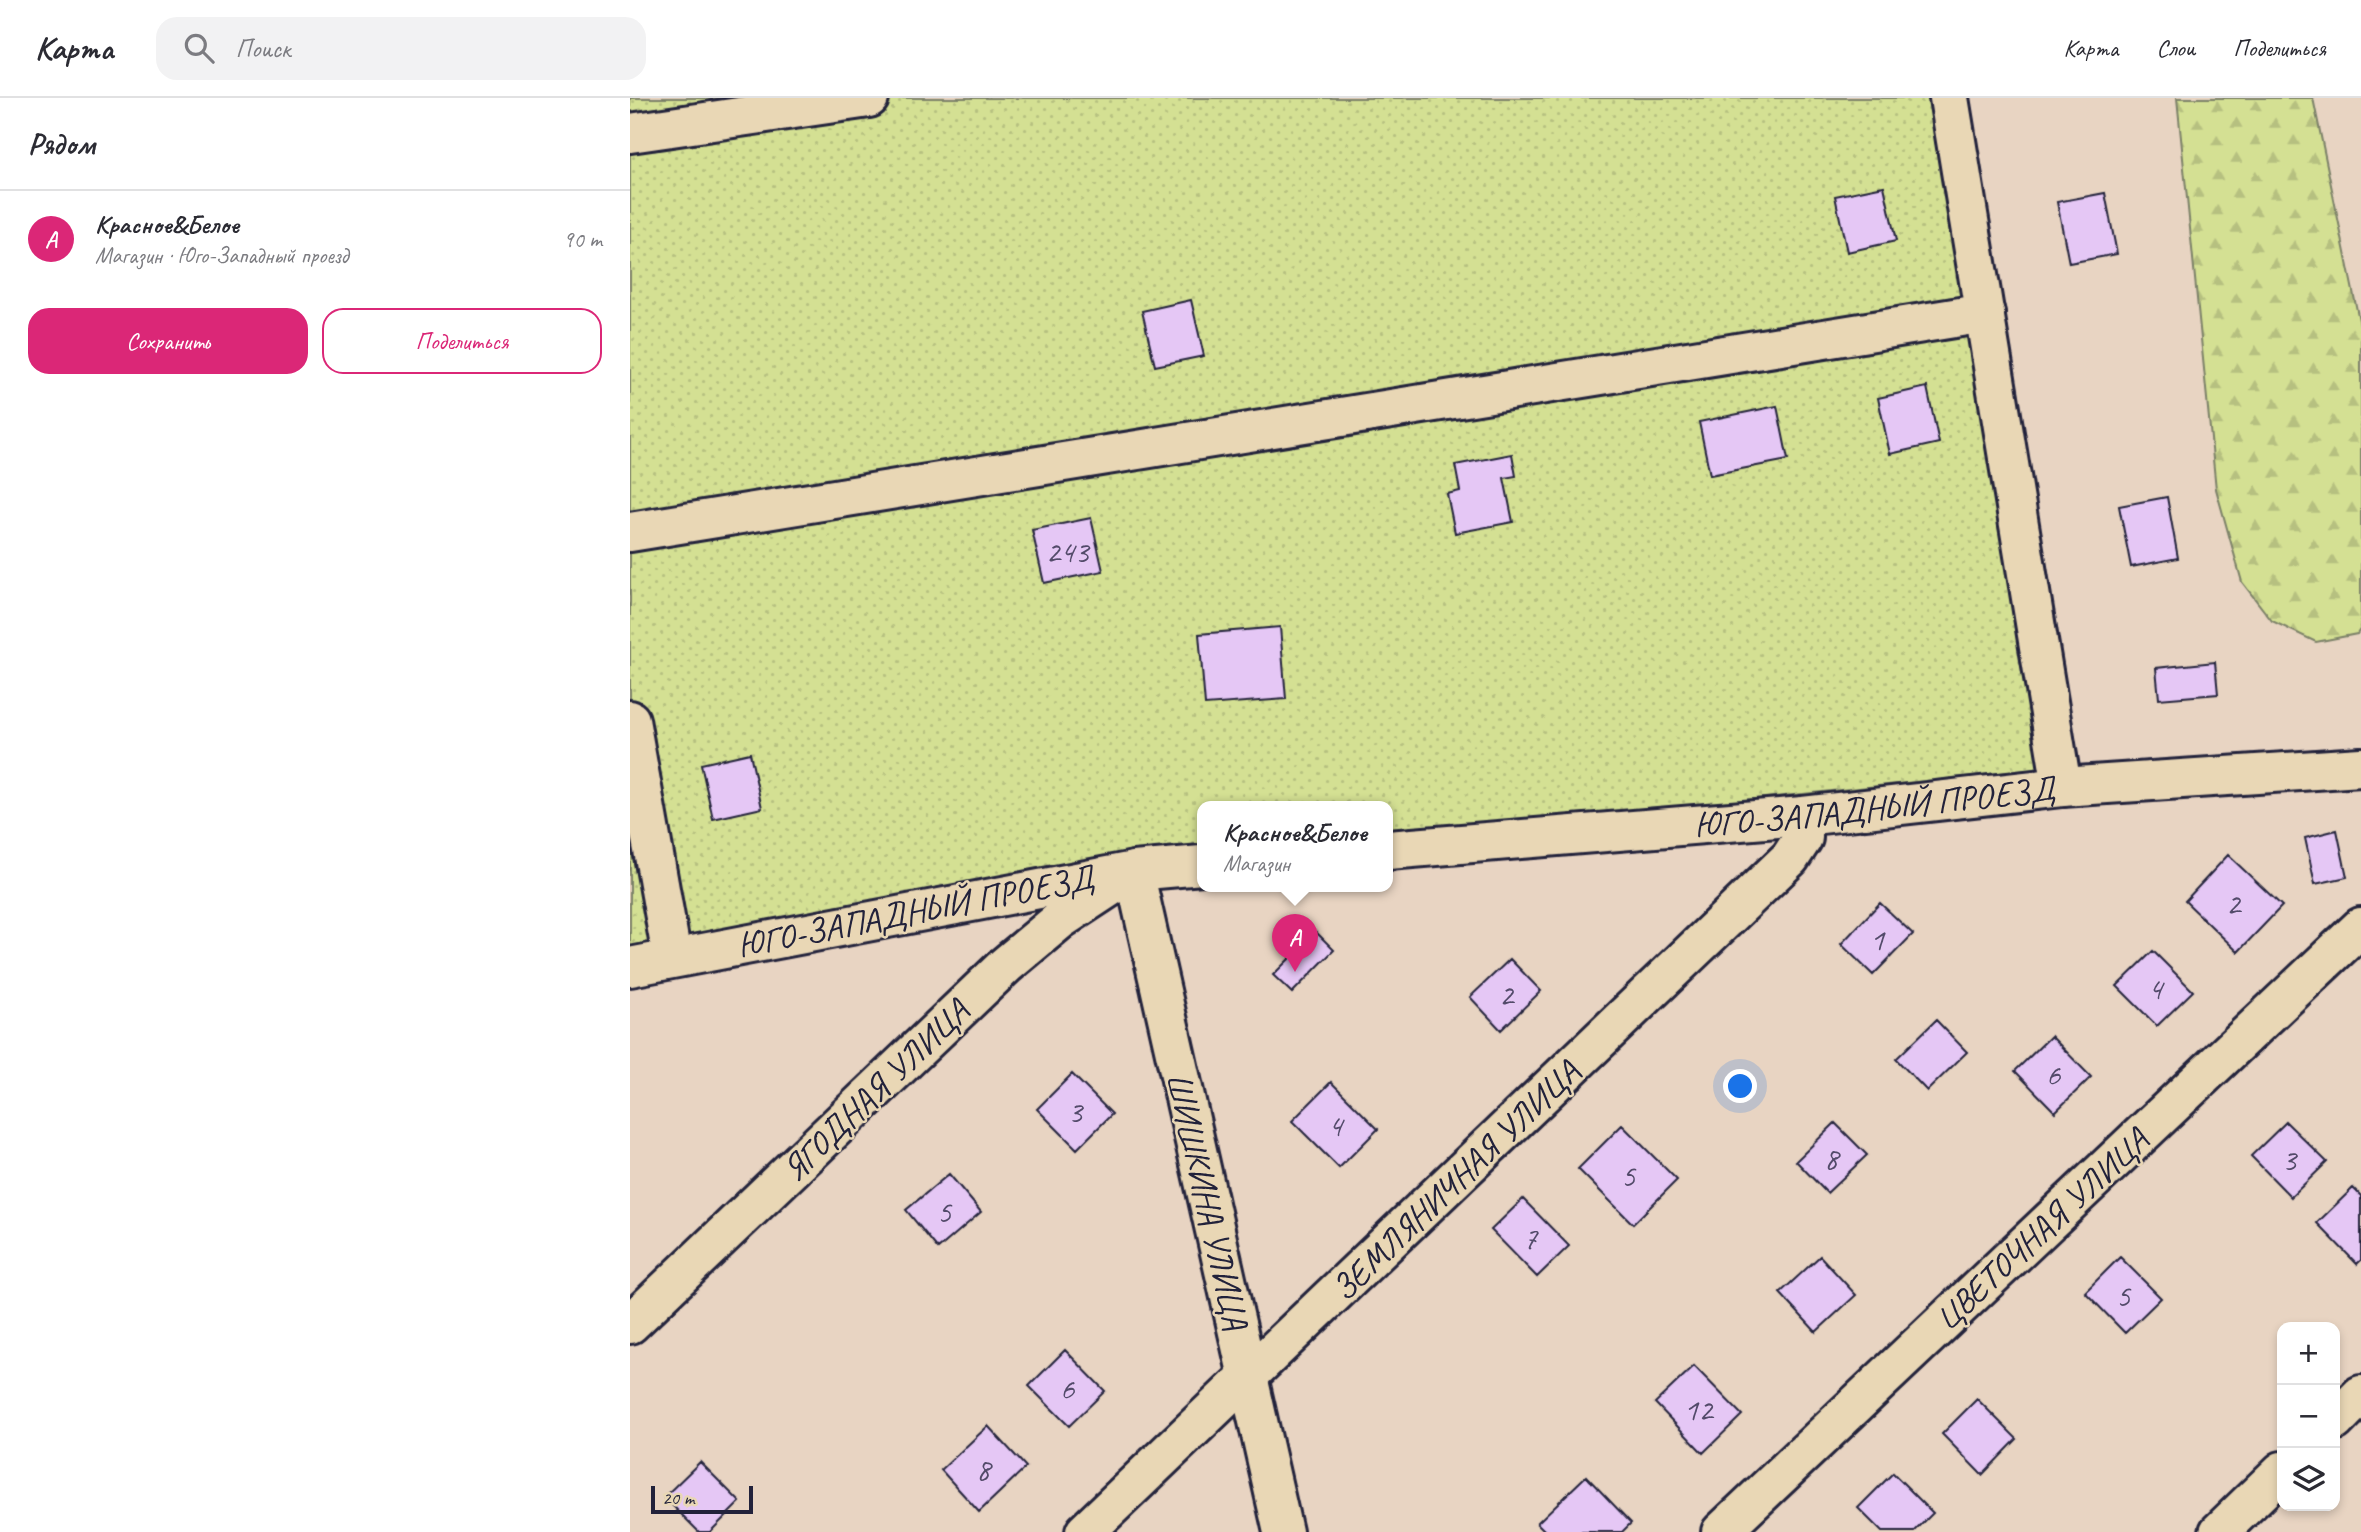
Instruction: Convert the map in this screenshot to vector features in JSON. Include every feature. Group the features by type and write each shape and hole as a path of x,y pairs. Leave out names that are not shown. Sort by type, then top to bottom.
{"street":[{"path":"630,133 869,98"},
{"path":"1950,98 2062,787"},
{"path":"630,531 1984,313"},
{"path":"630,720 672,957"},
{"name":"ЮГО-ЗАПАДНЫЙ ПРОЕЗД","path":"1393,850 1803,816 2062,787 2361,767"},
{"name":"ЗЕМЛЯНИЧНАЯ УЛИЦА","path":"1085,1532 1790,858 1803,838 1803,816"},
{"name":"ЮГО-ЗАПАДНЫЙ ПРОЕЗД","path":"630,967 1134,870 1197,865"},
{"name":"ШИШКИНА УЛИЦА","path":"1134,870 1283,1532"},
{"name":"ЯГОДНАЯ УЛИЦА","path":"630,1324 1006,965 1061,919 1134,870"},
{"name":"ЦВЕТОЧНАЯ УЛИЦА","path":"1721,1532 2361,927"},
{"path":"2340,1416 2361,1395"},
{"path":"2220,1532 2277,1476"}],"green space":[{"path":"630,98 1966,98 2047,768 1393,837 1393,801 1197,801 1197,858 630,965"},
{"path":"2177,98 2313,98 2361,330 2361,628 2357,634 2316,642 2272,621 2242,582 2216,489"}],"building":[{"path":"1884,186 1896,241 1847,252 1835,196"},
{"path":"2105,193 2117,254 2069,263 2057,202"},
{"path":"1191,300 1204,356 1155,366 1142,311"},
{"path":"1927,387 1939,443 1890,454 1878,398"},
{"path":"1777,406 1788,460 1710,475 1699,422"},
{"path":"1512,454 1516,476 1504,478 1513,522 1455,533 1447,494 1460,491 1455,465"},
{"path":"2167,497 2178,558 2131,567 2119,506"},
{"path":"1091,518 1103,571 1044,583 1032,530"},
{"path":"1280,627 1286,699 1205,705 1199,634"},
{"path":"2215,662 2218,694 2159,699 2156,668"},
{"path":"750,753 762,808 713,819 701,764"},
{"path":"2337,830 2347,877 2315,884 2305,838"},
{"path":"2228,855 2282,906 2238,952 2185,901"},
{"path":"1880,903 1913,934 1873,975 1841,944"},
{"path":"1316,932 1334,950 1292,993 1273,975"},
{"path":"2153,951 2193,991 2157,1026 2117,986"},
{"path":"1510,959 1541,991 1501,1030 1470,997"},
{"path":"1936,1020 1967,1052 1927,1091 1896,1059"},
{"path":"2051,1036 2091,1077 2055,1112 2015,1071"},
{"path":"1072,1074 1112,1114 1077,1149 1037,1109"},
{"path":"1331,1082 1378,1129 1339,1168 1292,1121"},
{"path":"2286,1122 2327,1162 2291,1197 2251,1156"},
{"path":"1835,1123 1867,1155 1827,1193 1796,1161"},
{"path":"1622,1125 1677,1180 1633,1224 1578,1169"},
{"path":"949,1174 981,1212 938,1249 906,1210"},
{"path":"2353,1188 2361,1196 2361,1260 2357,1264 2317,1223"},
{"path":"1523,1199 1569,1246 1537,1277 1491,1230"},
{"path":"1820,1256 1856,1295 1816,1332 1780,1293"},
{"path":"2120,1257 2161,1298 2125,1333 2085,1292"},
{"path":"1065,1350 1105,1391 1069,1426 1029,1386"},
{"path":"1694,1366 1742,1415 1703,1453 1655,1403"},
{"path":"1977,1399 2017,1439 1982,1475 1942,1434"},
{"path":"988,1426 1026,1467 979,1512 941,1470"},
{"path":"700,1462 740,1502 710,1532 699,1532 664,1497"},
{"path":"1893,1473 1933,1513 1914,1532 1882,1532 1858,1508"},
{"path":"1586,1476 1631,1523 1622,1532 1546,1532 1537,1523"}],"place":[{"name":"Красное&Белое","path":"1295,972"}]}
